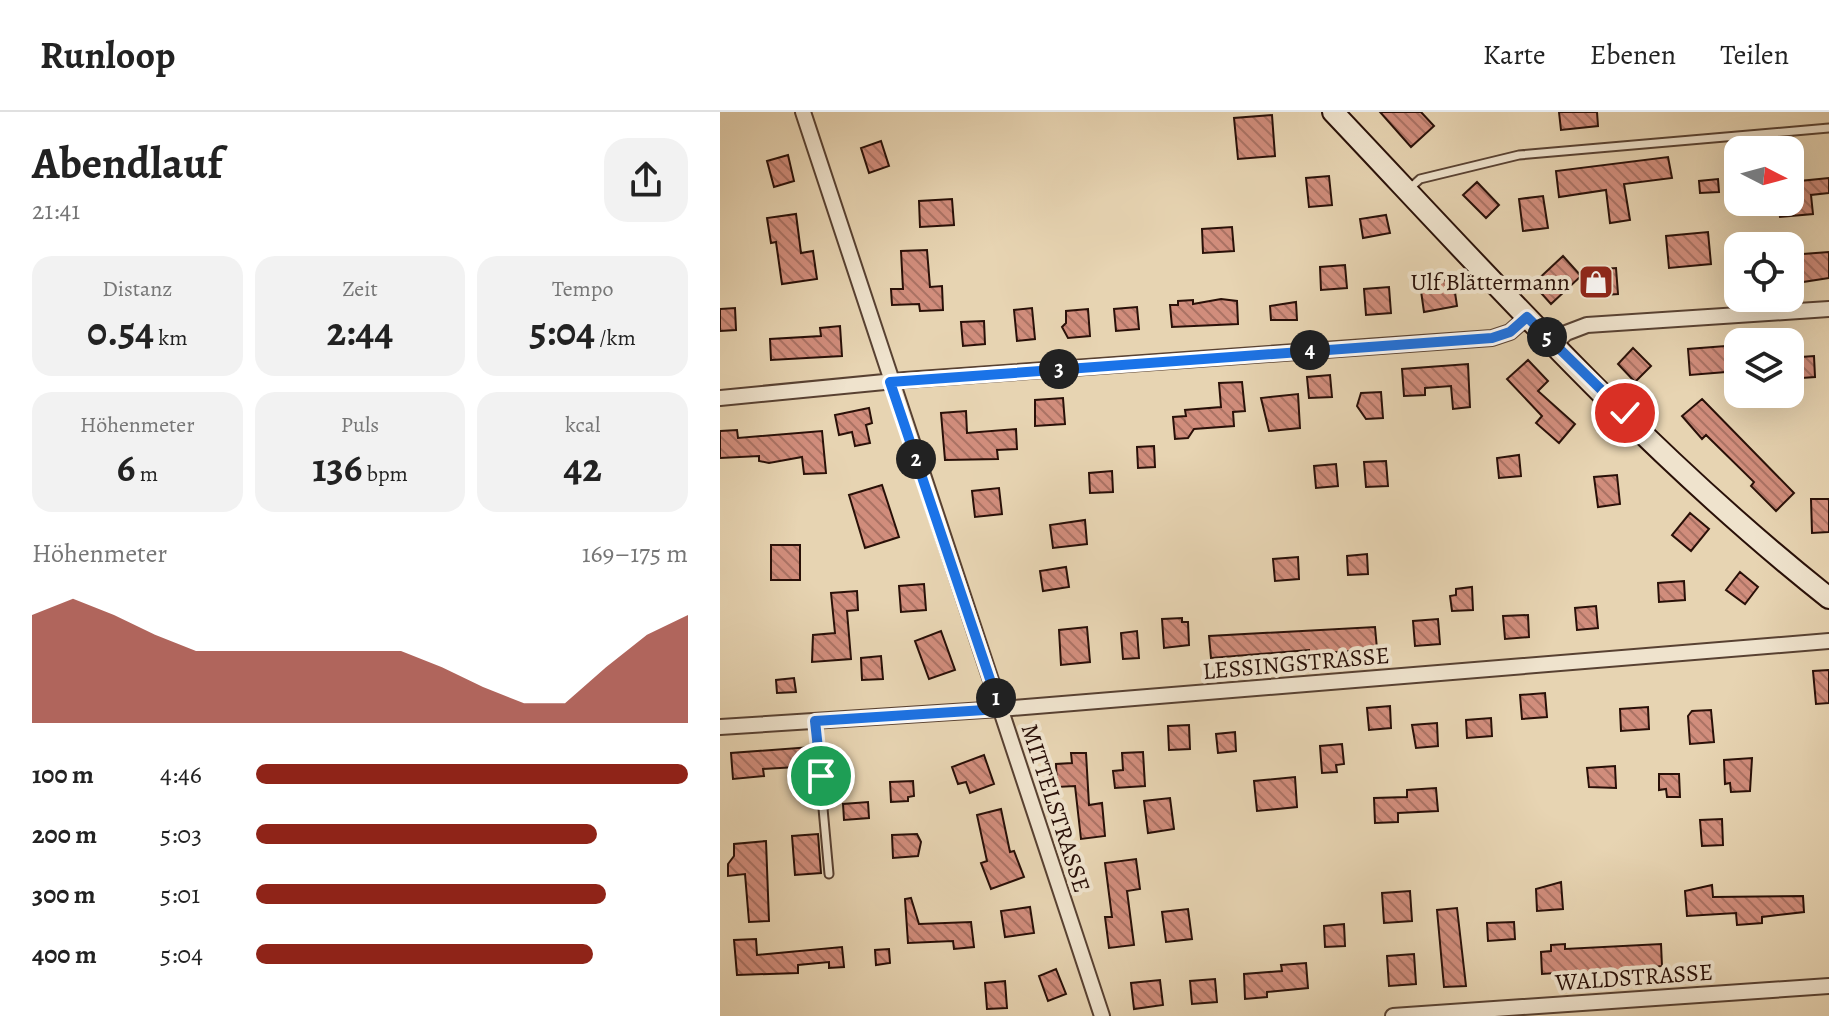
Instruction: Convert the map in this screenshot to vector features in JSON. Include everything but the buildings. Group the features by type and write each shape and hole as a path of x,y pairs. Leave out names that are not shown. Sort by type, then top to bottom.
{"street":[{"name":"MITTELSTRASSE","path":"803,112 1102,1016"},
{"path":"1333,112 1554,345 1768,550 1829,598"},
{"path":"1554,345 1566,333 1587,325 1829,309"},
{"path":"720,398 890,382 1492,338 1510,332 1527,317"},
{"name":"LESSINGSTRASSE","path":"720,727 1000,709 1829,641"},
{"name":"WALDSTRASSE","path":"1393,1016 1829,986"}],"lane":[{"path":"1407,190 1420,179 1519,155 1829,128"},
{"path":"815,721 829,874"}],"place":[{"name":"Ulf Blättermann","path":"1596,282"}],"route":[{"path":"821,776 815,721 1000,709 890,382 1492,338 1510,332 1527,317 1625,413"}]}
